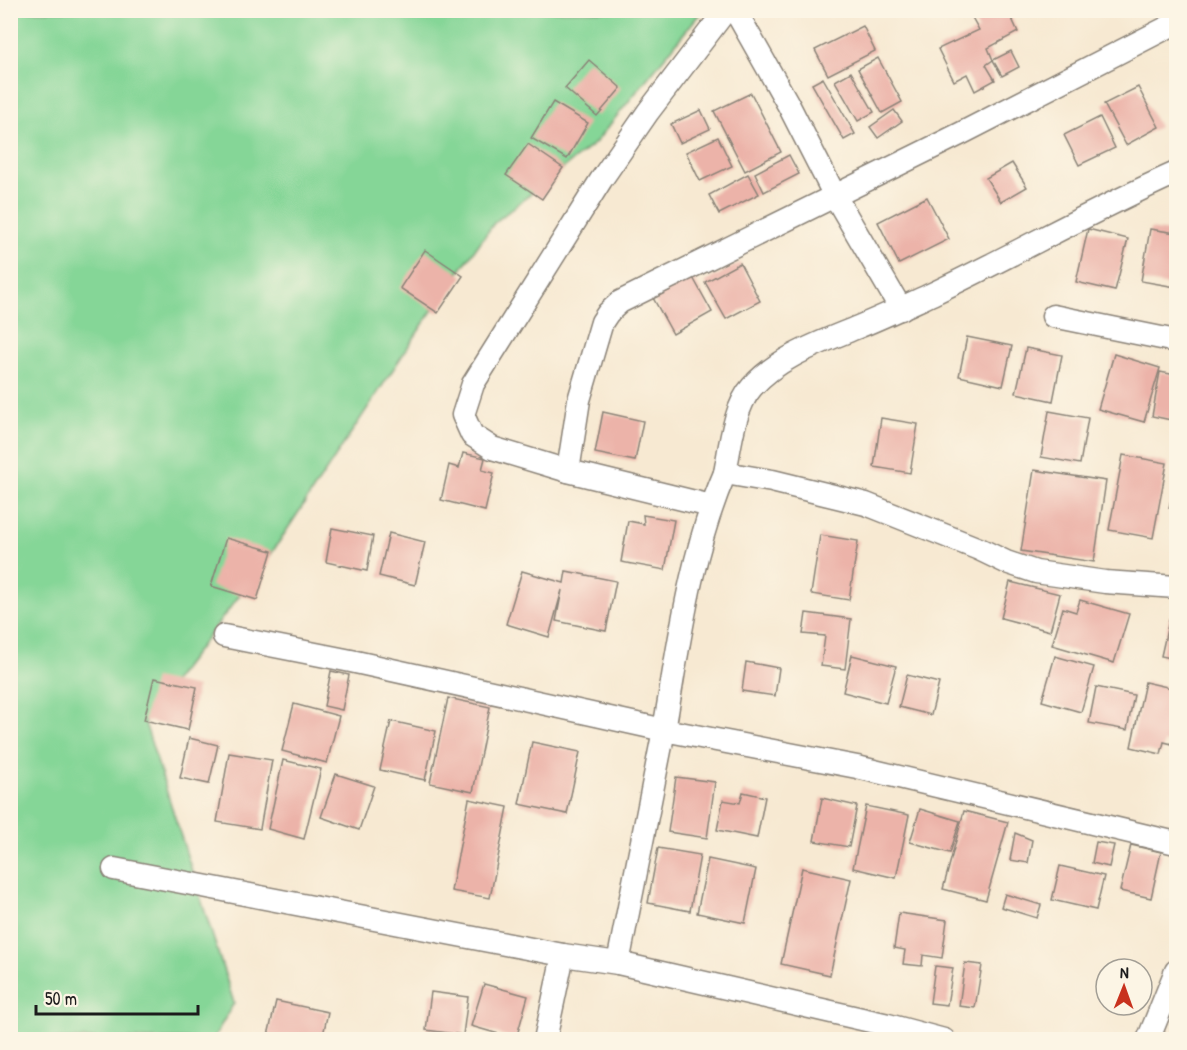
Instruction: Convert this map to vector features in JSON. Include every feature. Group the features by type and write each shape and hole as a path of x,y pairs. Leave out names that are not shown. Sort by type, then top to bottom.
{"street":[{"path":"711,506 568,471 492,448 472,435 463,415 473,384 608,171 648,112 726,10"},
{"path":"735,10 788,104 835,196 901,309"},
{"path":"568,471 579,400 602,322 620,302 1176,23"},
{"path":"618,963 689,594 711,506 724,473 744,397 752,386 806,348 901,309 976,273 1112,202 1176,173"},
{"path":"1053,316 1176,342"},
{"path":"724,473 772,481 866,504 1006,562 1036,572 1105,582 1176,587"},
{"path":"224,636 664,730 868,770 1176,843"},
{"path":"114,869 670,973 944,1040"},
{"path":"545,1040 564,955"},
{"path":"1148,1040 1176,970"}],"green space":[{"path":"10,11 702,11 595,143 494,223 441,297 269,557 144,720 234,1003 213,1039 11,1039"}],"building":[{"path":"971,10 1008,10 1018,32 988,48 993,60 986,65 995,80 975,91 967,74 954,81 938,49 979,30 969,12"},
{"path":"863,26 875,51 828,75 815,50"},
{"path":"1011,51 1019,67 1002,76 993,60"},
{"path":"878,58 902,102 882,113 858,69"},
{"path":"589,60 621,88 597,116 565,88"},
{"path":"851,72 874,112 858,121 835,81"},
{"path":"823,78 855,134 844,140 812,84"},
{"path":"1138,87 1159,127 1126,145 1104,104"},
{"path":"751,93 781,152 745,171 714,111"},
{"path":"553,102 588,123 567,159 531,138"},
{"path":"701,110 710,129 680,143 671,124"},
{"path":"894,110 902,121 878,138 870,127"},
{"path":"1100,117 1115,148 1079,165 1064,135"},
{"path":"718,137 732,166 700,181 686,152"},
{"path":"528,144 563,168 542,199 506,175"},
{"path":"789,155 799,174 764,192 755,173"},
{"path":"1012,163 1027,187 1001,202 986,178"},
{"path":"748,174 759,194 719,214 709,195"},
{"path":"927,197 949,239 899,264 878,222"},
{"path":"1088,229 1128,239 1115,291 1076,282"},
{"path":"1150,229 1176,233 1176,287 1141,281"},
{"path":"425,250 463,276 438,313 400,288"},
{"path":"740,263 760,301 726,319 705,282"},
{"path":"691,274 712,312 673,334 652,296"},
{"path":"967,337 1012,346 1003,386 959,376"},
{"path":"1026,348 1062,355 1053,401 1016,393"},
{"path":"1114,354 1160,368 1144,422 1098,409"},
{"path":"1160,372 1176,375 1176,421 1152,416"},
{"path":"1049,411 1088,418 1080,464 1041,457"},
{"path":"603,412 643,421 635,461 595,453"},
{"path":"881,418 918,424 910,473 874,467"},
{"path":"463,453 485,458 482,470 494,473 485,511 441,500 449,465 459,468"},
{"path":"1123,455 1167,463 1153,538 1109,530"},
{"path":"1034,470 1106,481 1094,562 1021,551"},
{"path":"1176,480 1176,509 1169,508"},
{"path":"643,515 674,520 665,570 621,562 628,521 644,524"},
{"path":"332,528 373,536 367,571 326,562"},
{"path":"389,533 425,542 415,585 379,576"},
{"path":"820,535 858,541 849,600 811,594"},
{"path":"226,538 272,551 257,600 211,586"},
{"path":"522,571 564,583 566,571 616,581 606,631 556,621 562,590 549,637 506,624"},
{"path":"1010,582 1060,594 1050,631 1001,618"},
{"path":"1080,600 1129,614 1114,663 1052,645 1063,608 1076,612"},
{"path":"806,613 851,619 845,669 821,666 825,636 803,634"},
{"path":"1170,616 1176,618 1176,659 1161,656"},
{"path":"852,655 896,666 886,703 843,692"},
{"path":"1055,656 1094,667 1081,712 1042,701"},
{"path":"746,662 779,668 775,696 742,691"},
{"path":"331,671 349,675 342,710 324,706"},
{"path":"907,675 939,683 931,715 899,707"},
{"path":"154,678 197,687 188,730 144,720"},
{"path":"1145,682 1176,689 1173,711 1176,711 1176,745 1164,742 1161,754 1131,747"},
{"path":"1096,687 1134,695 1127,730 1089,723"},
{"path":"448,698 490,707 473,792 430,783"},
{"path":"294,704 339,716 327,763 282,751"},
{"path":"391,721 436,731 425,780 380,770"},
{"path":"189,738 218,745 209,784 180,778"},
{"path":"532,742 580,752 567,814 519,804"},
{"path":"229,753 272,760 260,829 217,822"},
{"path":"283,760 321,769 304,839 268,829"},
{"path":"336,774 374,786 359,830 321,817"},
{"path":"676,777 715,782 707,838 668,832"},
{"path":"743,792 765,797 757,838 717,830 723,800 740,803"},
{"path":"822,798 857,806 849,847 814,841"},
{"path":"469,799 508,807 490,898 451,891"},
{"path":"866,806 909,815 896,878 853,868"},
{"path":"920,809 960,821 950,853 910,842"},
{"path":"964,811 1008,822 986,900 943,889"},
{"path":"1015,833 1032,840 1028,863 1010,860"},
{"path":"1096,842 1114,845 1109,867 1092,863"},
{"path":"1131,845 1161,852 1151,898 1120,891"},
{"path":"658,848 700,855 690,911 648,903"},
{"path":"708,859 756,869 745,923 697,913"},
{"path":"1060,866 1104,876 1096,910 1052,900"},
{"path":"802,868 851,879 830,975 781,964"},
{"path":"1005,894 1041,905 1037,918 1001,907"},
{"path":"899,913 947,920 942,958 923,955 922,966 903,964 905,950 894,948"},
{"path":"965,963 982,965 975,1008 959,1006"},
{"path":"935,966 953,968 947,1005 930,1003"},
{"path":"484,984 528,996 516,1039 471,1026"},
{"path":"431,992 468,997 463,1035 426,1030"},
{"path":"276,1001 328,1012 322,1040 267,1040"}]}
